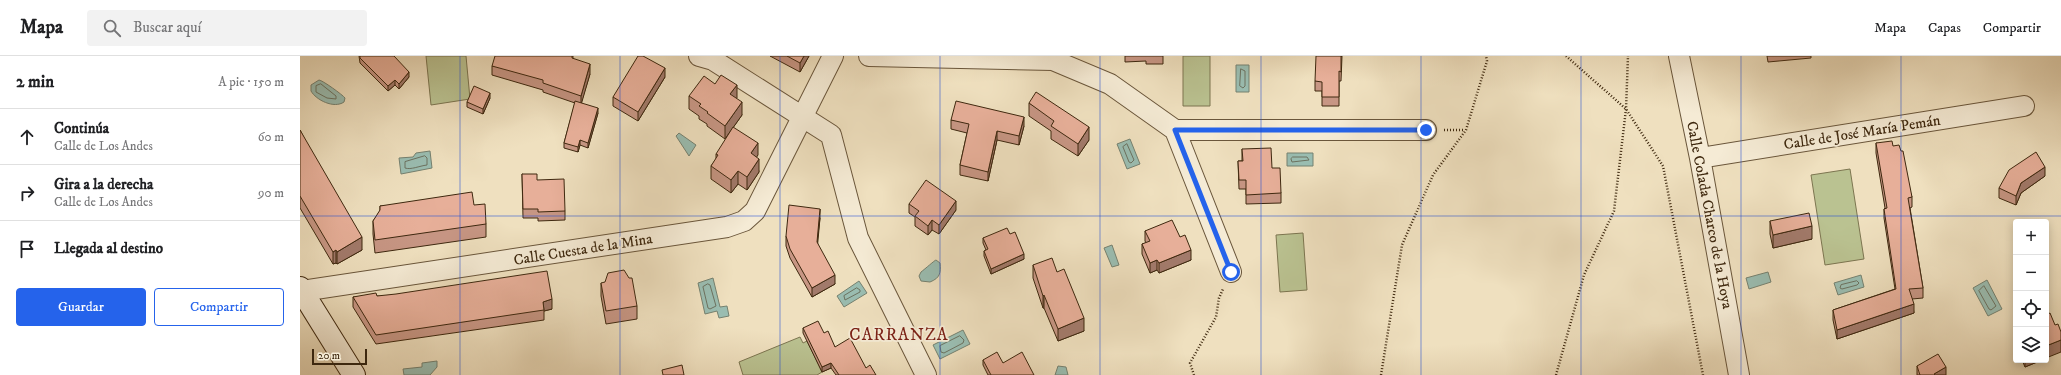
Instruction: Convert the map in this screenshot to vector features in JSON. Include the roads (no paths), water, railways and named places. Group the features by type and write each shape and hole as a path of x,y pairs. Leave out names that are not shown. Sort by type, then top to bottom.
{"main road":[{"path":"301,290 354,375"}],"street":[{"path":"699,56 713,60 831,135 858,238 926,375"},
{"name":"Calle Cuesta de la Mina","path":"301,290 727,227 744,221 756,211 833,56"},
{"path":"869,56 1053,58 1110,84 1175,130 1231,272"},
{"name":"Calle Colada Charco de la Hoya","path":"1679,56 1700,158 1739,375"},
{"name":"Calle de José María Pemán","path":"1700,158 2024,106"},
{"path":"1175,130 1426,130"}],"water":[{"path":"1236,65 1249,65 1249,92 1236,92"},
{"path":"319,80 343,96 345,98 344,102 340,104 330,104 317,98 311,91 311,85"},
{"path":"679,133 696,145 689,156 676,136"},
{"path":"1130,139 1140,164 1127,169 1117,144"},
{"path":"430,151 432,168 401,174 399,158 413,157 416,153"},
{"path":"1287,153 1313,153 1313,166 1287,166"},
{"path":"1112,245 1119,265 1112,267 1104,248"},
{"path":"936,260 940,263 940,272 938,277 930,282 921,281 919,276 921,272"},
{"path":"1768,272 1771,282 1749,289 1746,278"},
{"path":"1861,275 1864,287 1838,295 1834,283"},
{"path":"713,278 720,307 727,306 729,316 719,318 717,311 705,314 698,283"},
{"path":"1987,280 2002,309 1988,316 1973,288"},
{"path":"859,281 867,293 844,307 837,296"},
{"path":"963,330 970,344 940,359 933,345"},
{"path":"437,361 437,367 430,375 404,375 403,369 422,367 422,363"},
{"path":"1058,366 1066,367 1068,375 1055,375"}],"district":[{"name":"CARRANZA","path":"899,334"}]}
